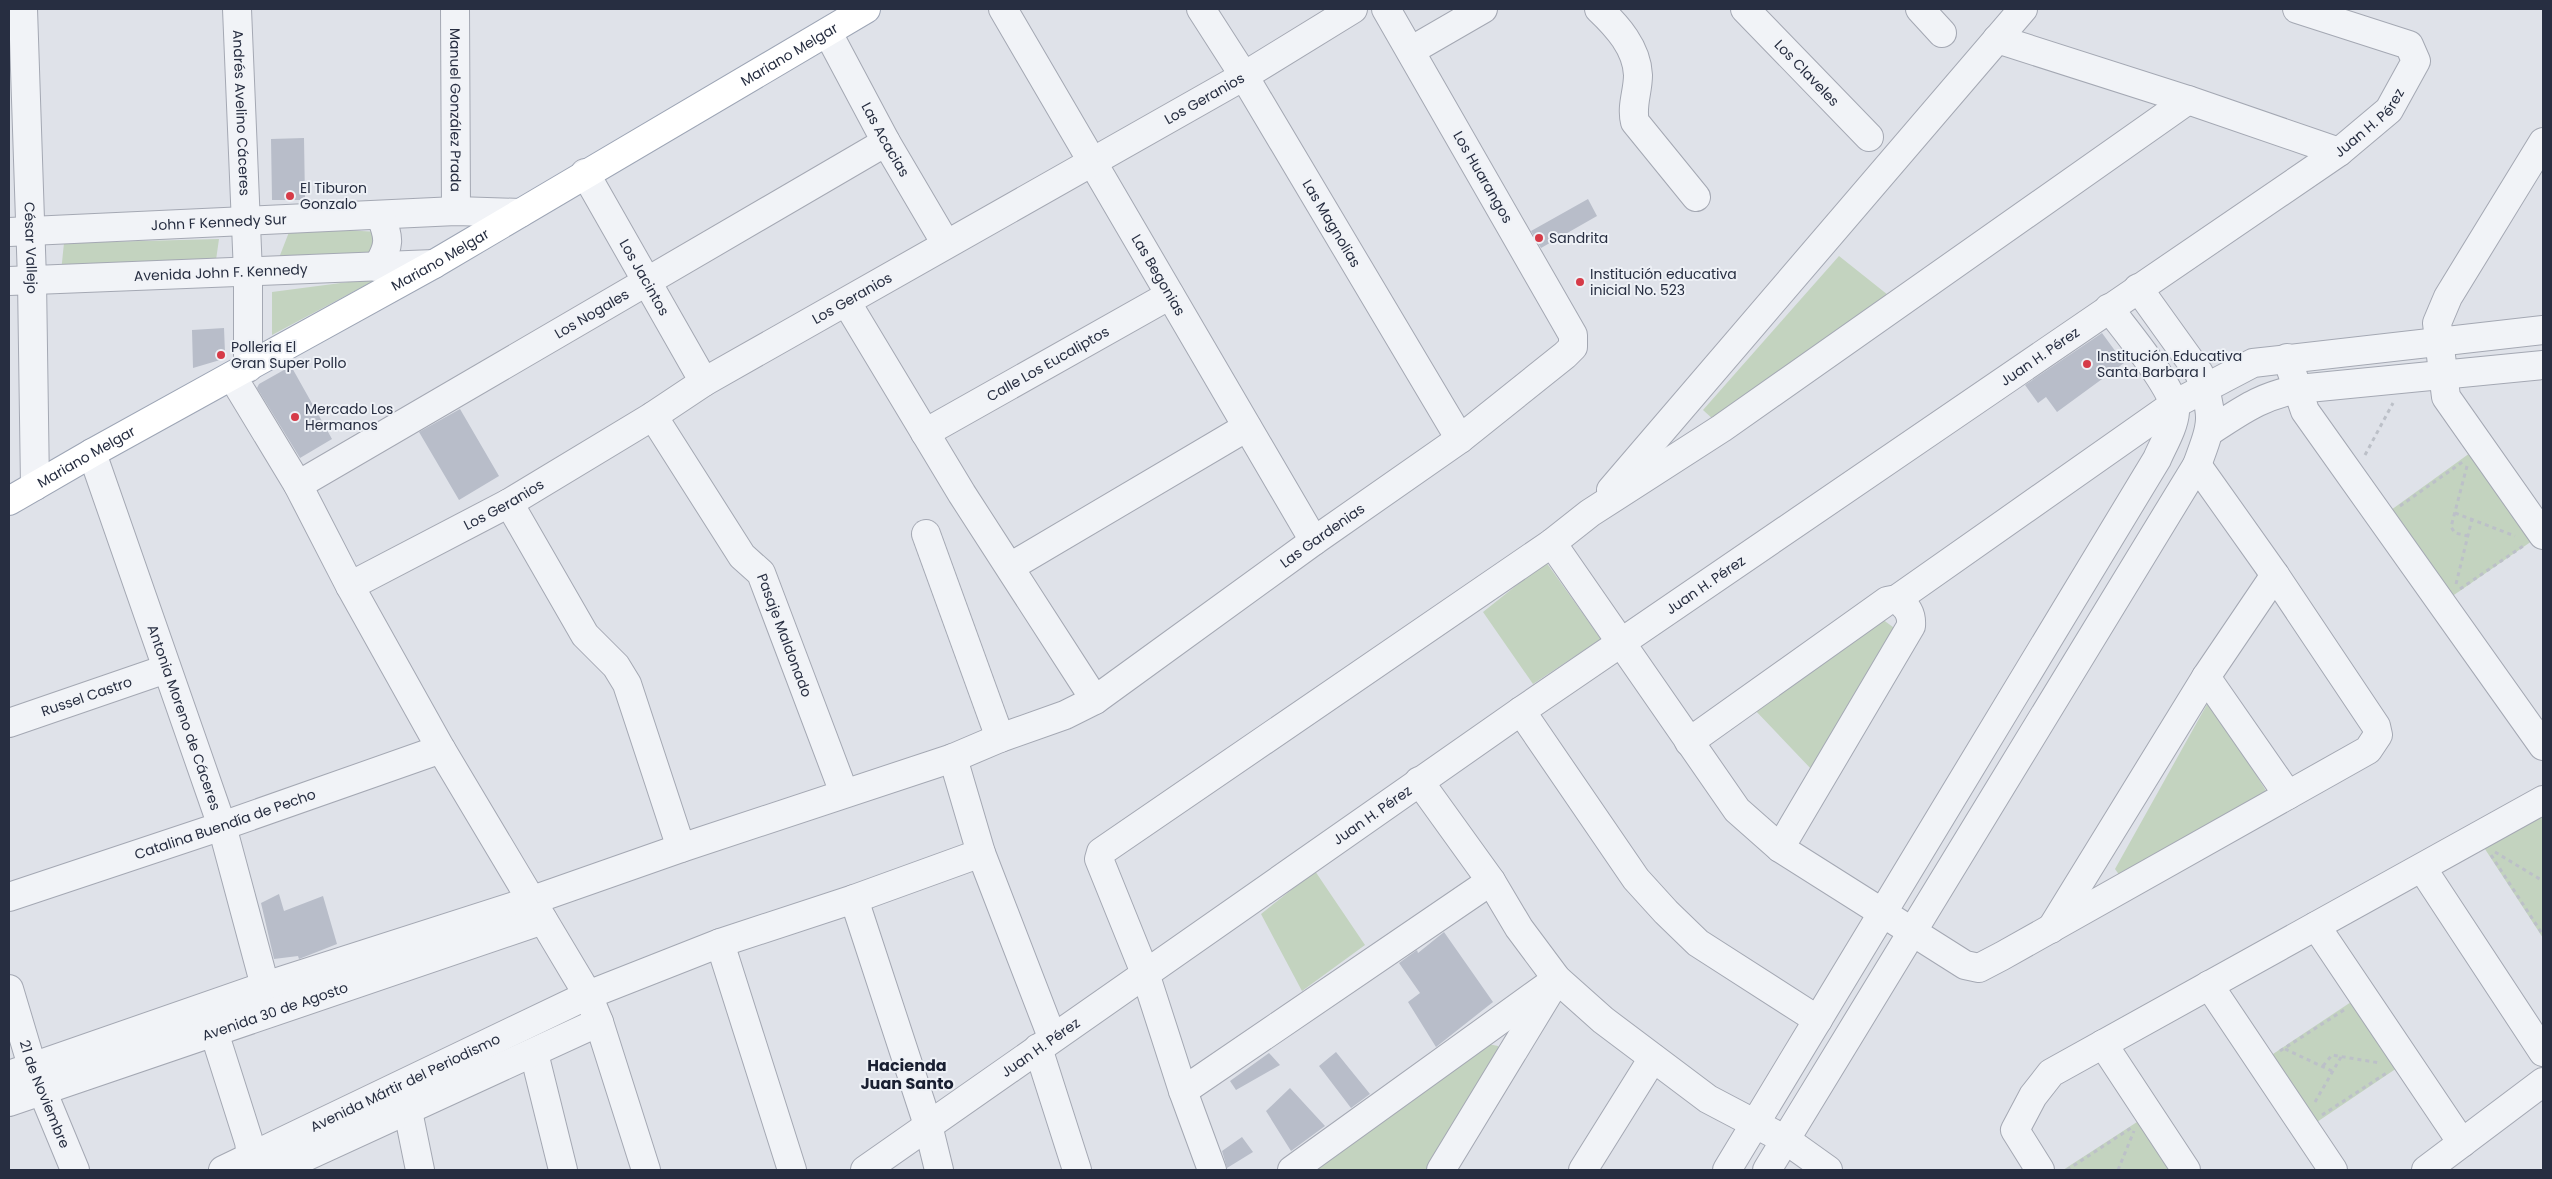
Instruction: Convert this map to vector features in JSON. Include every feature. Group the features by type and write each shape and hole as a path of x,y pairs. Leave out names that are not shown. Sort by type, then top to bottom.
{"main road":[{"name":"Mariano Melgar","path":"9,502 92,453 434,264 585,173 828,33 866,9"}],"street":[{"name":"César Vallejo","path":"23,9 19,231 20,280 35,486"},
{"name":"Andrés Avelino Cáceres","path":"237,9 248,273 240,372"},
{"name":"Manuel González Prada","path":"455,9 456,211"},
{"name":"Las Begonias","path":"1003,9 1314,541"},
{"name":"Las Magnolias","path":"1201,9 1244,76 1460,439"},
{"name":"Los Geranios","path":"350,586 510,503 653,416 704,382 847,303 946,244 1244,76 1353,9"},
{"name":"Los Huarangos","path":"1386,9 1412,50 1573,335 1574,347"},
{"path":"1412,50 1482,9"},
{"path":"1599,9 1619,28 1635,58 1638,75 1632,109 1635,122 1696,197"},
{"name":"Los Claveles","path":"1745,9 1869,137"},
{"path":"1920,9 1942,33"},
{"path":"1590,513 2023,9"},
{"name":"Juan H. Pérez","path":"865,1170 1419,780 2339,152 2388,110 2412,70 2416,61 2414,52 2409,45 2297,9"},
{"name":"Las Acacias","path":"828,33 886,142 946,244"},
{"path":"1997,39 2188,100 2339,152"},
{"path":"1212,1170 1183,1091 1145,972 1098,859 1100,852 1552,543 1590,513 1722,428 2188,100"},
{"name":"Los Nogales","path":"298,485 886,142"},
{"path":"2531,539 2446,397 2436,323 2448,296 2543,142"},
{"name":"Los Jacintos","path":"585,173 704,382"},
{"name":"John F Kennedy Sur","path":"19,231 456,211 520,213"},
{"path":"377,267 388,246 387,233 380,215"},
{"name":"Avenida John F. Kennedy","path":"20,280 248,273 434,264"},
{"path":"1767,1170 2197,465 2210,431 2211,408 2205,389 2199,373 2138,288"},
{"name":"Calle Los Eucaliptos","path":"925,432 1170,295"},
{"path":"847,303 925,432 1095,700"},
{"path":"1727,1170 2157,459 2170,429 2175,411 2166,386 2109,308"},
{"path":"1689,742 1887,601 1897,599 2173,405 2253,363 2438,340 2543,330"},
{"name":"Las Gardenias","path":"537,910 681,848 953,758 1000,738 1065,715 1095,700 1314,541 1460,439 1574,347"},
{"path":"2287,358 2305,410 2543,746"},
{"path":"2210,431 2262,398 2298,389 2543,366"},
{"path":"240,372 350,586 441,749 588,994 599,1022 646,1170"},
{"name":"Pasaje Maldonado","path":"653,416 742,556 761,573 844,793"},
{"path":"1010,568 1247,427"},
{"name":"Antonia Moreno de Cáceres","path":"92,453 222,826 265,986"},
{"path":"1552,543 1737,810 1780,848 1965,965 1979,968 2050,930 2368,750 2378,735 2376,726 2275,575 2197,465"},
{"path":"510,503 585,636 616,666 627,684 681,848"},
{"path":"926,534 1000,738"},
{"path":"2050,930 2206,677 2275,575"},
{"path":"1780,848 1911,626 1912,617 1906,607 1897,599"},
{"name":"Russel Castro","path":"9,723 166,669"},
{"path":"2206,677 2288,795"},
{"path":"1521,711 1636,879 1666,912 1698,943 1818,1020"},
{"name":"Catalina Buendía de Pecho","path":"9,897 222,826 441,749"},
{"path":"953,758 981,853 1045,1042 1077,1170"},
{"path":"1419,780 1491,881 1518,928 1557,979 1603,1020 1708,1099 1786,1140 1828,1170"},
{"path":"2040,1170 2018,1138 2015,1130 2033,1096 2052,1073 2543,800"},
{"name":"Avenida Mártir del Periodismo","path":"224,1170 252,1164 588,994 720,943 854,899 981,853"},
{"path":"2422,868 2543,1052"},
{"path":"1183,1091 1491,881"},
{"path":"854,899 928,1125 940,1170"},
{"name":"Avenida 30 de Agosto","path":"9,1102 28,1077 265,986 537,910"},
{"name":"Avenida 30 de Agosto","path":"28,1077 214,1032 537,910"},
{"path":"2316,926 2462,1143"},
{"path":"720,943 792,1170"},
{"path":"1292,1170 1557,979"},
{"path":"1441,1170 1557,979"},
{"path":"2209,985 2333,1170"},
{"name":"21 de Noviembre","path":"9,989 28,1077 75,1170"},
{"name":"Avenida Mártir del Periodismo","path":"277,1170 599,1022"},
{"path":"214,1032 249,1142 252,1164"},
{"path":"2103,1044 2186,1170"},
{"path":"534,1053 563,1170"},
{"path":"1583,1170 1653,1058"},
{"path":"2426,1170 2543,1082"},
{"path":"408,1111 420,1170"}],"path":[{"path":"2361,462 2395,399"},
{"path":"2394,509 2469,457 2451,527 2455,533 2468,536"},
{"path":"2455,513 2531,539"},
{"path":"2472,519 2453,594 2531,539"},
{"path":"2543,881 2492,852 2543,935"},
{"path":"2274,1056 2350,1006"},
{"path":"2284,1049 2334,1072"},
{"path":"2322,1066 2332,1055 2388,1064"},
{"path":"2315,1103 2341,1057"},
{"path":"2316,1120 2392,1069"},
{"path":"2067,1170 2136,1125 2118,1170"}],"green space":[{"path":"291,227 379,232 368,257 277,263"},
{"path":"219,239 215,267 61,272 64,243"},
{"path":"1839,256 1888,295 1715,421 1703,410"},
{"path":"379,278 272,335 272,292"},
{"path":"2470,453 2532,541 2451,597 2391,510"},
{"path":"1546,562 1601,639 1533,684 1483,612"},
{"path":"1882,619 1897,630 1813,771 1753,708"},
{"path":"2210,699 2268,794 2120,876 2115,869"},
{"path":"2543,810 2543,938 2483,846"},
{"path":"1315,871 1365,945 1302,991 1261,914"},
{"path":"2351,1002 2397,1068 2314,1124 2270,1056"},
{"path":"1488,1044 1498,1046 1505,1054 1433,1170 1310,1170"},
{"path":"2137,1122 2170,1170 2063,1170"}],"building":[{"path":"304,138 305,200 272,200 271,139"},
{"path":"1588,199 1597,216 1541,248 1531,231"},
{"path":"224,328 225,353 220,360 193,368 192,330"},
{"path":"2102,333 2124,363 2057,412 2046,397 2038,403 2025,385"},
{"name":"Mercado Los Hermanos","path":"291,366 332,439 300,458 257,388 259,384"},
{"path":"460,409 499,476 459,500 419,432"},
{"path":"279,894 284,911 323,896 337,944 299,959 298,956 274,959 261,903"},
{"path":"1444,932 1493,1002 1436,1047 1408,1002 1420,993 1399,963 1417,950 1418,953"},
{"path":"1336,1052 1370,1094 1351,1108 1319,1066"},
{"path":"1269,1053 1280,1065 1236,1090 1230,1081"},
{"path":"1290,1088 1325,1126 1291,1151 1266,1111"},
{"path":"1242,1137 1253,1152 1227,1168 1222,1151"}],"place":[{"name":"El Tiburon Gonzalo","path":"290,196"},
{"name":"Sandrita","path":"1539,238"},
{"name":"Institución educativa inicial No. 523","path":"1580,282"},
{"name":"Polleria El Gran Super Pollo","path":"221,355"},
{"name":"Institución Educativa Santa Barbara I","path":"2087,364"},
{"name":"Mercado Los Hermanos","path":"295,417"}],"district":[{"name":"Hacienda Juan Santo","path":"907,1074"}]}
